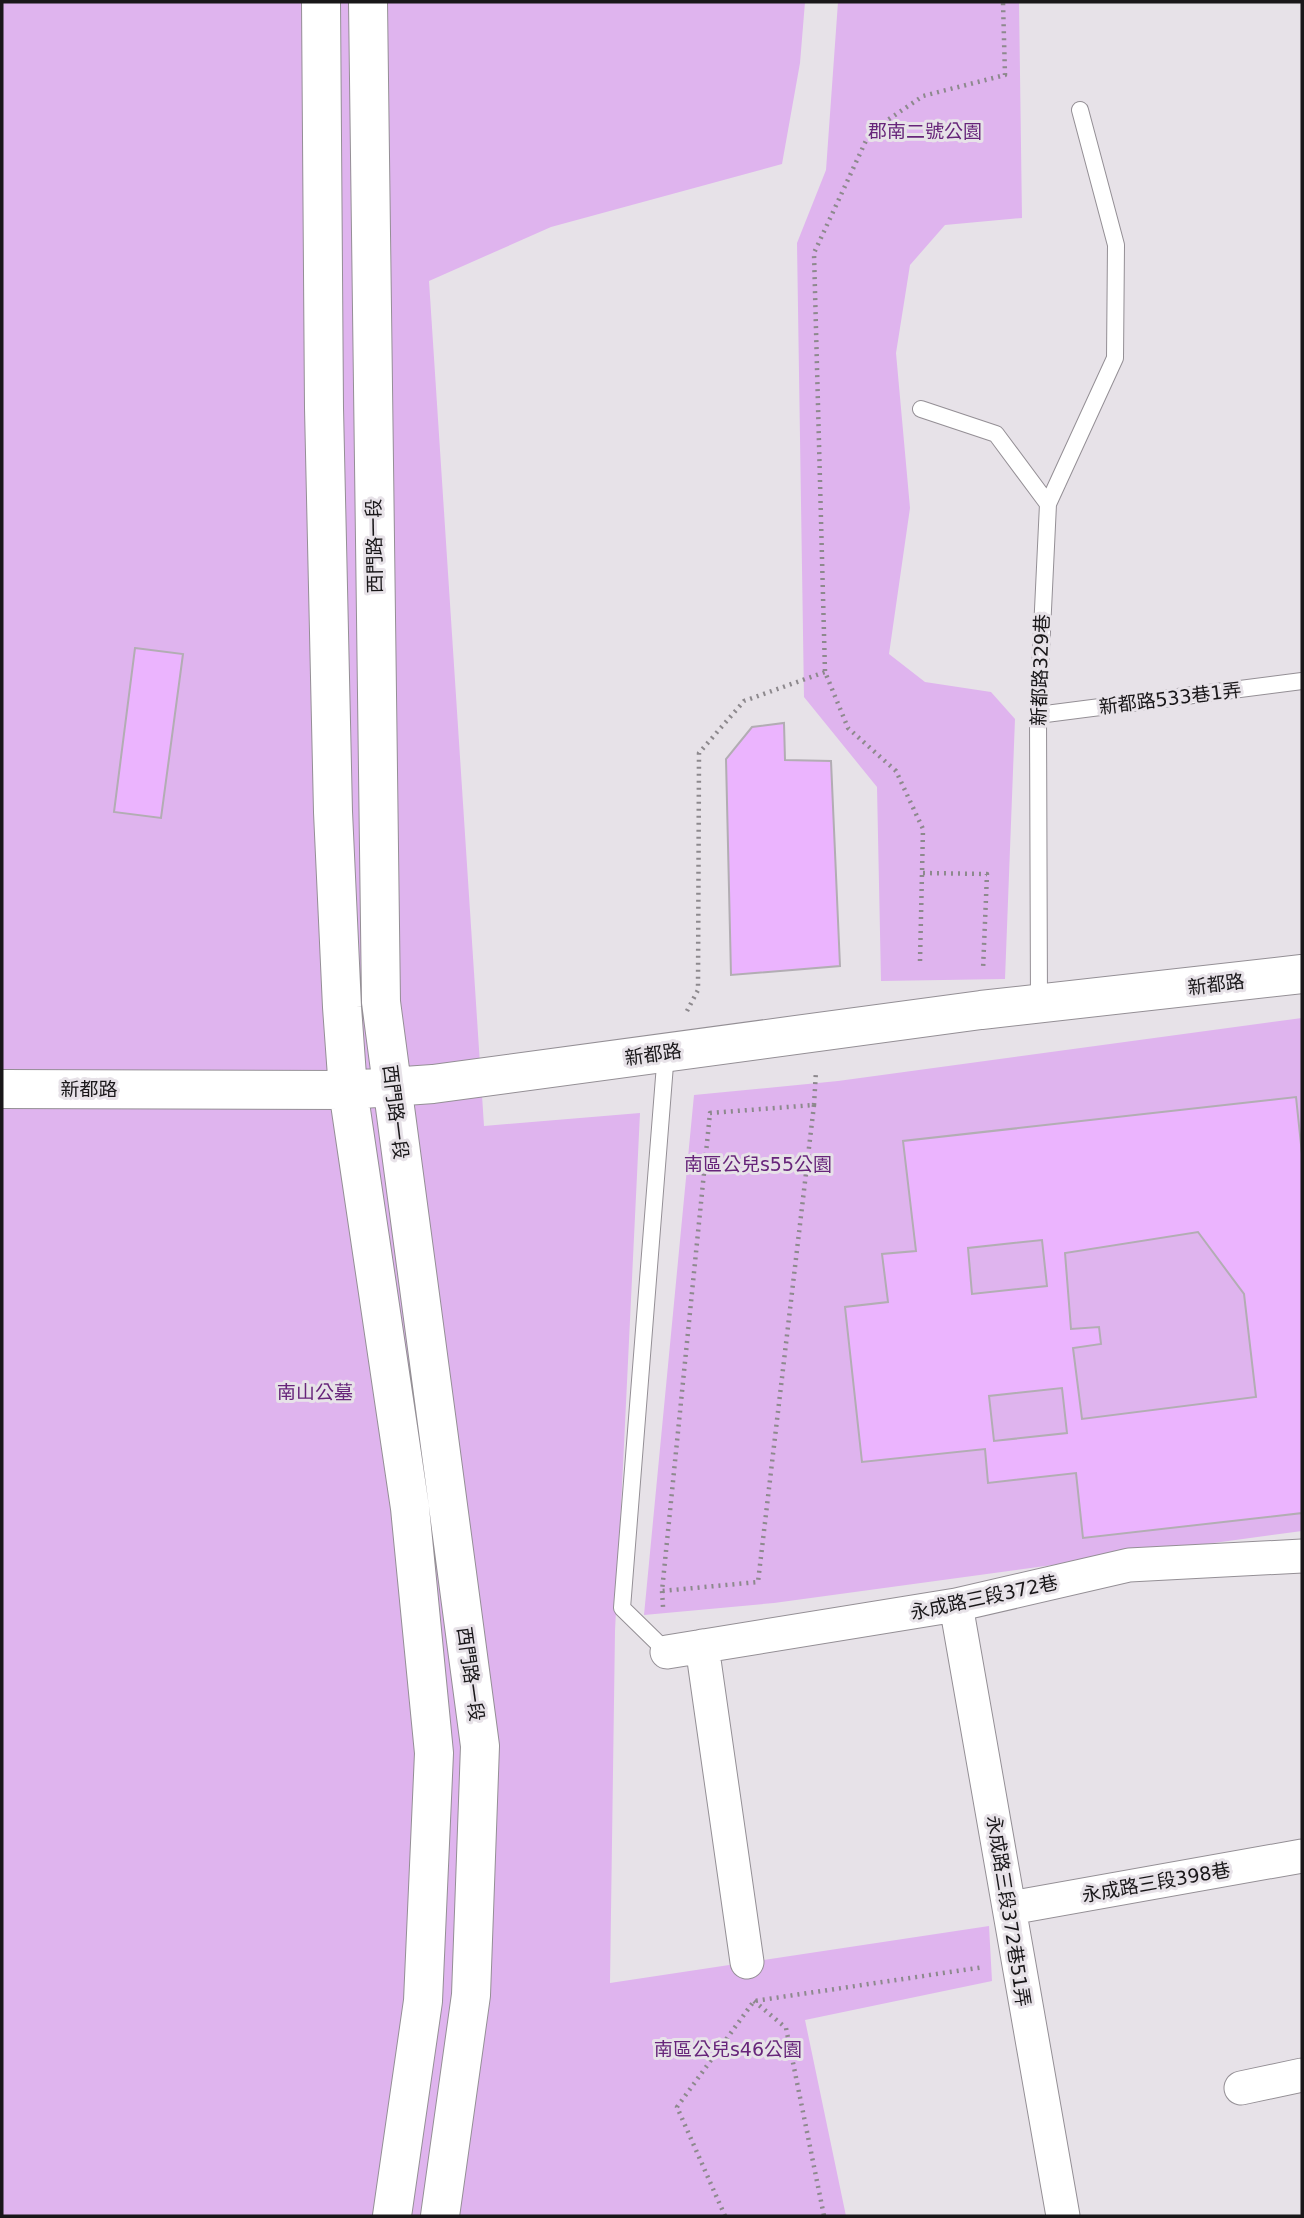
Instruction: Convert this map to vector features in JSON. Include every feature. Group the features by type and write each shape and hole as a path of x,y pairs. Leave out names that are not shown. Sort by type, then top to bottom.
{"street":[{"path":"321,2 324,408 333,798 348,1090 410,1508 434,1753 423,2001 392,2216"},
{"name":"西門路一段","path":"368,2 381,1002 480,1746 471,1995 440,2216"},
{"name":"新都路","path":"2,1089 348,1090 393,1087 981,1010 1302,974"},
{"name":"永成路三段372巷","path":"667,1652 956,1605 1129,1565 1302,1556"},
{"name":"永成路三段372巷51弄","path":"956,1605 1010,1908 1016,1963 1063,2216"},
{"path":"702,1646 747,1962"},
{"name":"永成路三段398巷","path":"1010,1908 1302,1856"},
{"path":"1241,2088 1302,2075"}],"lane":[{"path":"921,409 996,434 1048,504 1115,358 1116,245 1080,110"},
{"name":"新都路329巷","path":"1040,1004 1038,715 1048,504"},
{"name":"新都路533巷1弄","path":"1038,715 1302,681"},
{"path":"666,1052 622,1608 667,1652"}],"path":[{"path":"920,961 923,829 896,771 848,728 825,672 814,253 870,132 923,96 1005,75 1003,2"},
{"path":"666,1052 698,990 699,753 744,701 825,672"},
{"path":"923,873 987,874 981,1010"},
{"path":"814,1105 758,1582 662,1591 710,1113 814,1105"},
{"path":"747,1962 754,2001 786,2028 824,2216"},
{"path":"725,2216 677,2107 754,2001 1016,1963"}],"green space":[{"name":"南山公墓","path":"2,2 805,2 800,63 782,164 551,227 429,281 484,1126 640,1113 615,1631 610,1983 989,1926 992,1981 805,2020 846,2216 2,2216"},
{"name":"郡南二號公園","path":"838,2 1019,2 1022,218 945,225 910,265 896,353 910,508 889,654 925,682 991,692 1015,719 1005,979 881,981 877,787 804,697 797,243 826,170"},
{"name":"南區公兒s55公園","path":"1302,1018 1302,1531 774,1603 644,1615 694,1095 838,1081"}],"building":[{"path":"135,648 183,654 161,818 114,812"},
{"path":"784,723 785,760 831,761 840,966 731,975 726,759 752,727"},
{"path":"1296,1097 1302,1154 1302,1513 1083,1538 1076,1473 988,1483 985,1449 862,1462 845,1307 888,1302 882,1254 916,1251 903,1141","holes":["1198,1232 1244,1294 1256,1397 1082,1419 1073,1348 1101,1344 1099,1327 1071,1329 1065,1253","1042,1240 1047,1286 972,1294 968,1248","1062,1388 1067,1433 994,1441 989,1396"]}],"park label":[{"name":"南區公兒s46公園","path":"728,2049"}]}
